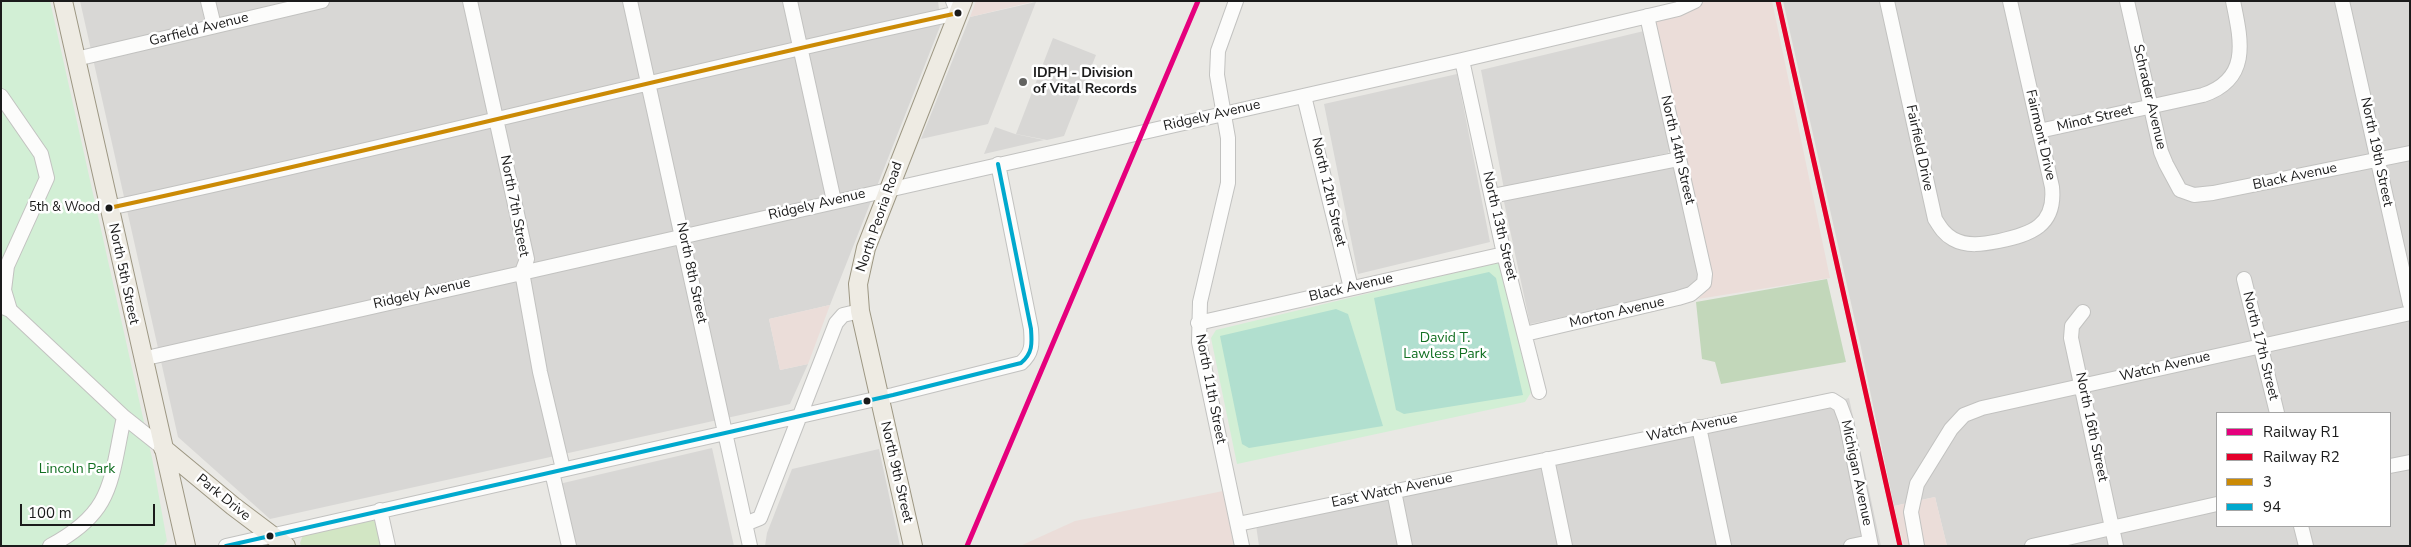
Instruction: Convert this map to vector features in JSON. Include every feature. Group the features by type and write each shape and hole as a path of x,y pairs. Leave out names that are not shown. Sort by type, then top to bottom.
{"main road":[{"name":"North 5th Street","path":"63,1 142,359 186,546"},
{"name":"North Peoria Road","path":"860,311 858,284 861,264 958,5"},
{"name":"North 9th Street","path":"860,311 913,546"},
{"path":"157,423 192,472"},
{"name":"Park Drive","path":"163,448 279,541"},
{"path":"179,515 183,507 179,491 182,486 188,483 196,484 219,502 233,506"}],"street":[{"path":"208,1 214,26"},
{"name":"Garfield Avenue","path":"76,59 322,1"},
{"name":"North 7th Street","path":"470,1 527,259 522,272 569,546"},
{"name":"North 8th Street","path":"630,1 750,546"},
{"path":"790,1 834,201"},
{"name":"North 11th Street","path":"1236,1 1218,51 1216,75 1228,147 1228,183 1204,277 1198,323 1203,361 1242,546"},
{"name":"Ridgely Avenue","path":"142,359 1462,60 1678,9 1695,1"},
{"name":"Fairfield Drive","path":"1887,1 1935,219 1943,232 1954,240 1963,243 1984,244 2001,240"},
{"name":"Fairmont Drive","path":"2001,240 2032,231 2040,225 2051,207 2052,187 2010,1"},
{"name":"Schrader Avenue","path":"2127,1 2166,164 2178,194"},
{"name":"Minot Street","path":"2039,131 2212,92 2228,79 2237,65 2241,45 2233,1"},
{"name":"North 19th Street","path":"2342,1 2410,304"},
{"path":"109,208 268,174 800,49 958,5"},
{"name":"North 14th Street","path":"1647,16 1705,274 1704,283"},
{"name":"North 13th Street","path":"1462,60 1504,254 1539,392"},
{"path":"1,96 41,154 47,178 4,270 6,308 124,417 163,448"},
{"name":"North 12th Street","path":"1304,96 1351,288"},
{"name":"Black Avenue","path":"2178,194 2213,193 2410,152"},
{"path":"1492,196 1680,160"},
{"path":"226,546 279,541 380,510 879,398 1021,363 1027,358 1032,347 1031,329 998,164"},
{"name":"Black Avenue","path":"1198,323 1504,254"},
{"name":"North 17th Street","path":"2244,279 2276,412"},
{"name":"Morton Avenue","path":"1525,334 1678,298 1691,294 1704,283"},
{"path":"745,524 760,518 836,323 843,315 860,311"},
{"name":"North 16th Street","path":"2083,312 2072,326 2071,338 2116,546"},
{"name":"Watch Avenue","path":"1917,546 1912,524 1913,500 1917,484 1951,429 1967,413 1982,408 2410,312"},
{"name":"Watch Avenue","path":"1547,459 1826,400 1837,401"},
{"name":"Michigan Avenue","path":"1837,401 1846,421 1871,544"},
{"path":"50,546 84,525 106,497 124,417"},
{"path":"1699,427 1724,546"},
{"path":"1547,459 1565,546"},
{"name":"East Watch Avenue","path":"1238,524 1547,459"},
{"path":"2391,466 2410,462"},
{"path":"1394,491 1405,546"},
{"path":"2032,546 2216,504"},
{"path":"380,510 388,546"},
{"path":"2301,527 2306,546"},
{"path":"1851,546 1871,544"}],"shaded area":[{"path":"80,1 938,1 941,24 830,305 769,319 780,370 808,364 790,404 270,519 178,437"},
{"path":"976,1 1036,1 970,17"},
{"path":"1706,1 1772,1 1830,278 1698,299 1708,289 1711,272 1654,19"},
{"path":"1783,1 2410,1 2410,546 1947,546 1935,497 1894,506 1860,343"},
{"path":"1036,2 988,124 921,139 970,17"},
{"path":"1644,31 1671,144 1668,153 1504,189 1481,70"},
{"path":"1053,38 1096,55 1064,136 1047,140 1016,134"},
{"path":"1457,74 1490,242 1358,274 1324,104"},
{"path":"995,127 1015,134 1044,140 984,154"},
{"path":"1676,165 1700,278 1689,287 1635,302 1530,324 1503,197"},
{"path":"830,305 808,364 780,370 769,319"},
{"path":"1849,398 1881,546 1259,546 1256,525"},
{"path":"712,448 734,546 573,546 559,484"},
{"path":"879,449 900,546 765,546 767,533 792,469"},
{"path":"1223,491 1234,546 1020,546 1075,521"},
{"path":"1935,497 1947,546 1904,546 1894,506"}],"green space":[{"name":"Lincoln Park","path":"1,1 50,1 152,458 167,541 163,546 1,546"},
{"name":"David T. Lawless Park","path":"1499,262 1532,391 1525,402 1237,464 1211,338 1216,330"},
{"path":"1489,272 1496,278 1523,395 1404,414 1396,410 1374,298"},
{"path":"1827,279 1846,362 1721,384 1715,362 1702,359 1696,302"},
{"path":"1336,309 1348,314 1383,426 1249,448 1242,444 1220,336"},
{"path":"372,520 377,523 382,546 301,546 300,543 303,535"}],"railway":[{"path":"1778,1 1900,546"}],"rail line":[{"name":"R1","path":"967,546 1198,1"},
{"name":"R2","path":"1778,1 1900,546"}],"transit line":[{"name":"3","path":"109,208 958,13"},
{"name":"94","path":"226,546 893,395 1021,363 1030,352 1031,329 998,164"}],"place":[{"name":"IDPH - Division of Vital Records","path":"1023,82"},
{"name":"5th & Wood","path":"109,208"}]}
